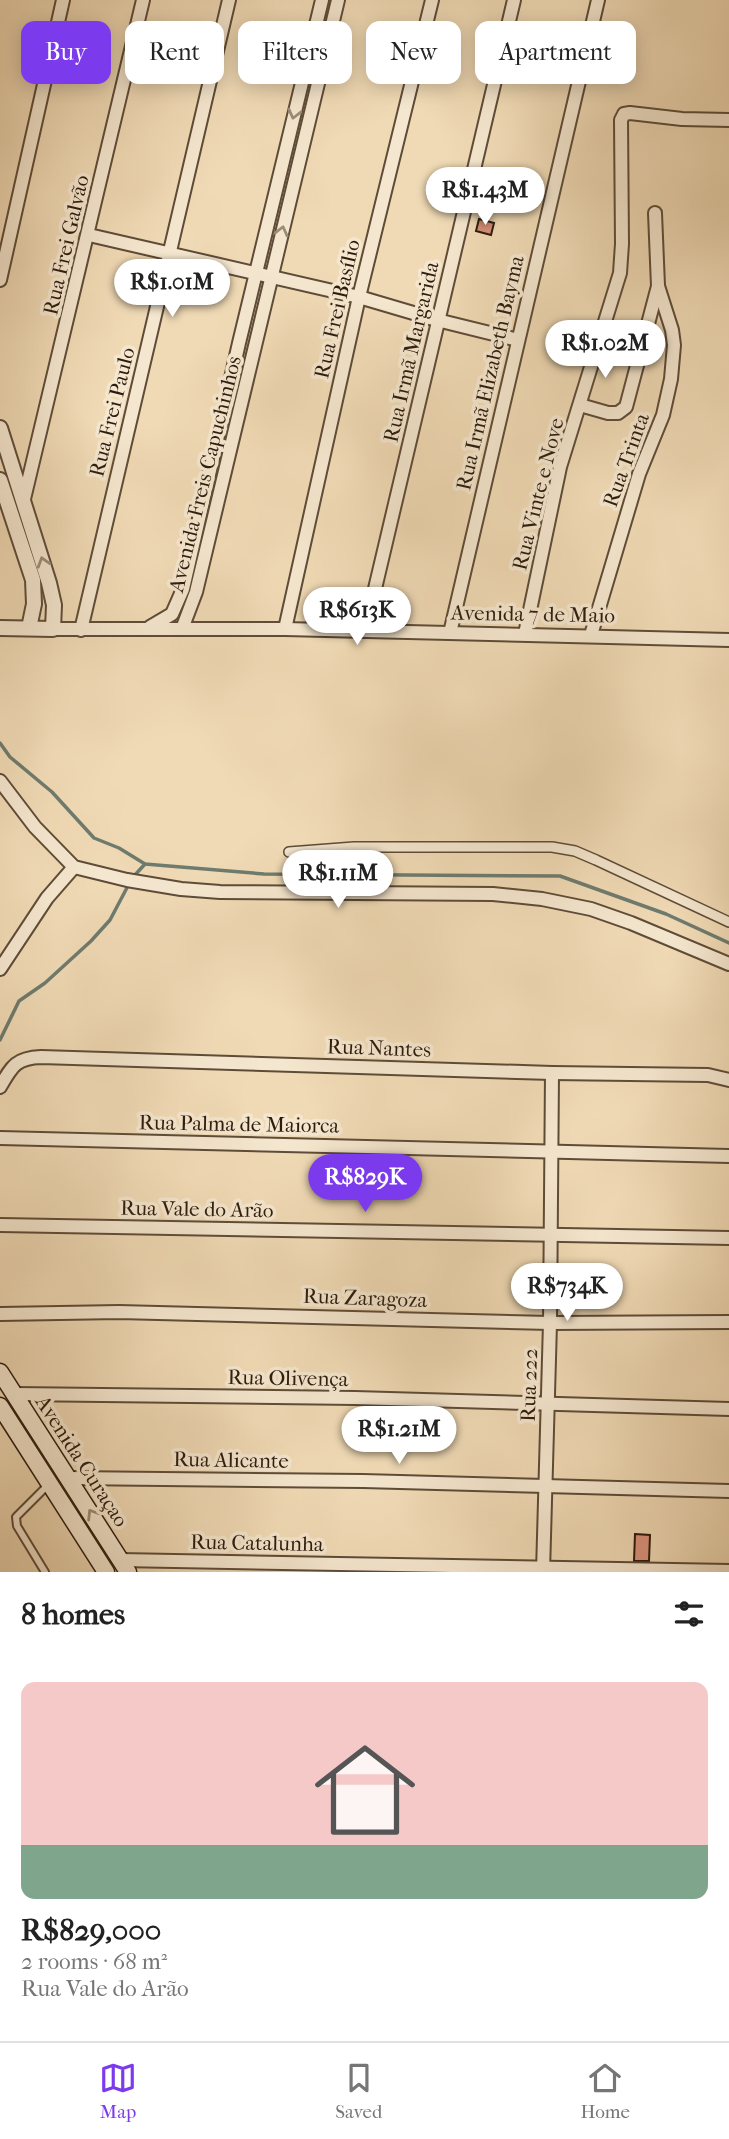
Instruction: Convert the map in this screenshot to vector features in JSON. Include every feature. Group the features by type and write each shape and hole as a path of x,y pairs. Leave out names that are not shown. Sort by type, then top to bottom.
{"main road":[{"name":"Avenida Curaçao","path":"0,1372 124,1566"},
{"name":"Avenida Curaçao","path":"0,1406 102,1571"}],"street":[{"path":"0,280 63,0"},
{"name":"Rua Frei Galvão","path":"24,499 143,0"},
{"name":"Rua Frei Paulo","path":"80,630 229,0"},
{"name":"Avenida Freis Capuchinhos","path":"145,630 172,614 183,589 322,0"},
{"name":"Avenida Freis Capuchinhos","path":"182,629 193,604 338,0"},
{"name":"Rua Frei Basílio","path":"285,629 359,297 432,0"},
{"name":"Rua Irmã Margarida","path":"365,631 514,0"},
{"name":"Rua Irmã Elizabeth Bayma","path":"450,633 598,0"},
{"name":"Rua Vinte e Nove","path":"525,634 560,467 620,273 621,120 624,114 631,113 682,119 729,120"},
{"name":"Rua Trinta","path":"591,635 639,474 667,401 674,345 658,286 655,213"},
{"path":"89,235 359,297 518,340"},
{"name":"Rua Vinte e Nove","path":"580,405 608,413 618,413 626,407 658,286"},
{"path":"0,428 49,583 54,605 54,629"},
{"path":"0,480 33,580 34,604 29,628"},
{"name":"Avenida 7 de Maio","path":"0,628 285,629 729,640"},
{"path":"0,781 43,836 74,867 127,880 220,892 492,894 542,899 591,909 729,964"},
{"path":"289,852 354,847 552,847 575,851 729,922"},
{"path":"0,970 47,898 74,867"},
{"name":"Rua Nantes","path":"0,1087 11,1069 20,1060 27,1058 708,1075 729,1080"},
{"name":"Rua 222","path":"543,1570 550,1323 552,1073"},
{"name":"Rua Palma de Maiorca","path":"0,1138 729,1156"},
{"name":"Rua Vale do Arão","path":"0,1225 729,1238"},
{"name":"Rua Zaragoza","path":"0,1314 132,1312 550,1323 729,1322"},
{"name":"Rua Olivença","path":"14,1394 355,1398 729,1409"},
{"name":"Rua Alicante","path":"69,1478 295,1480 729,1491"},
{"name":"Rua Catalunha","path":"124,1566 729,1572"}],"lane":[{"path":"46,1572 17,1526 16,1517 50,1483"}],"building":[{"path":"479,219 494,223 491,235 476,231"},
{"path":"635,1534 650,1535 649,1561 634,1561"}],"waterway":[{"path":"0,743 10,757 52,792 94,838 119,848 145,864 264,874 560,876 666,914 729,943"},
{"path":"134,876 145,864"},
{"path":"0,1040 19,1001 45,983 91,941 110,920 130,882"}]}
